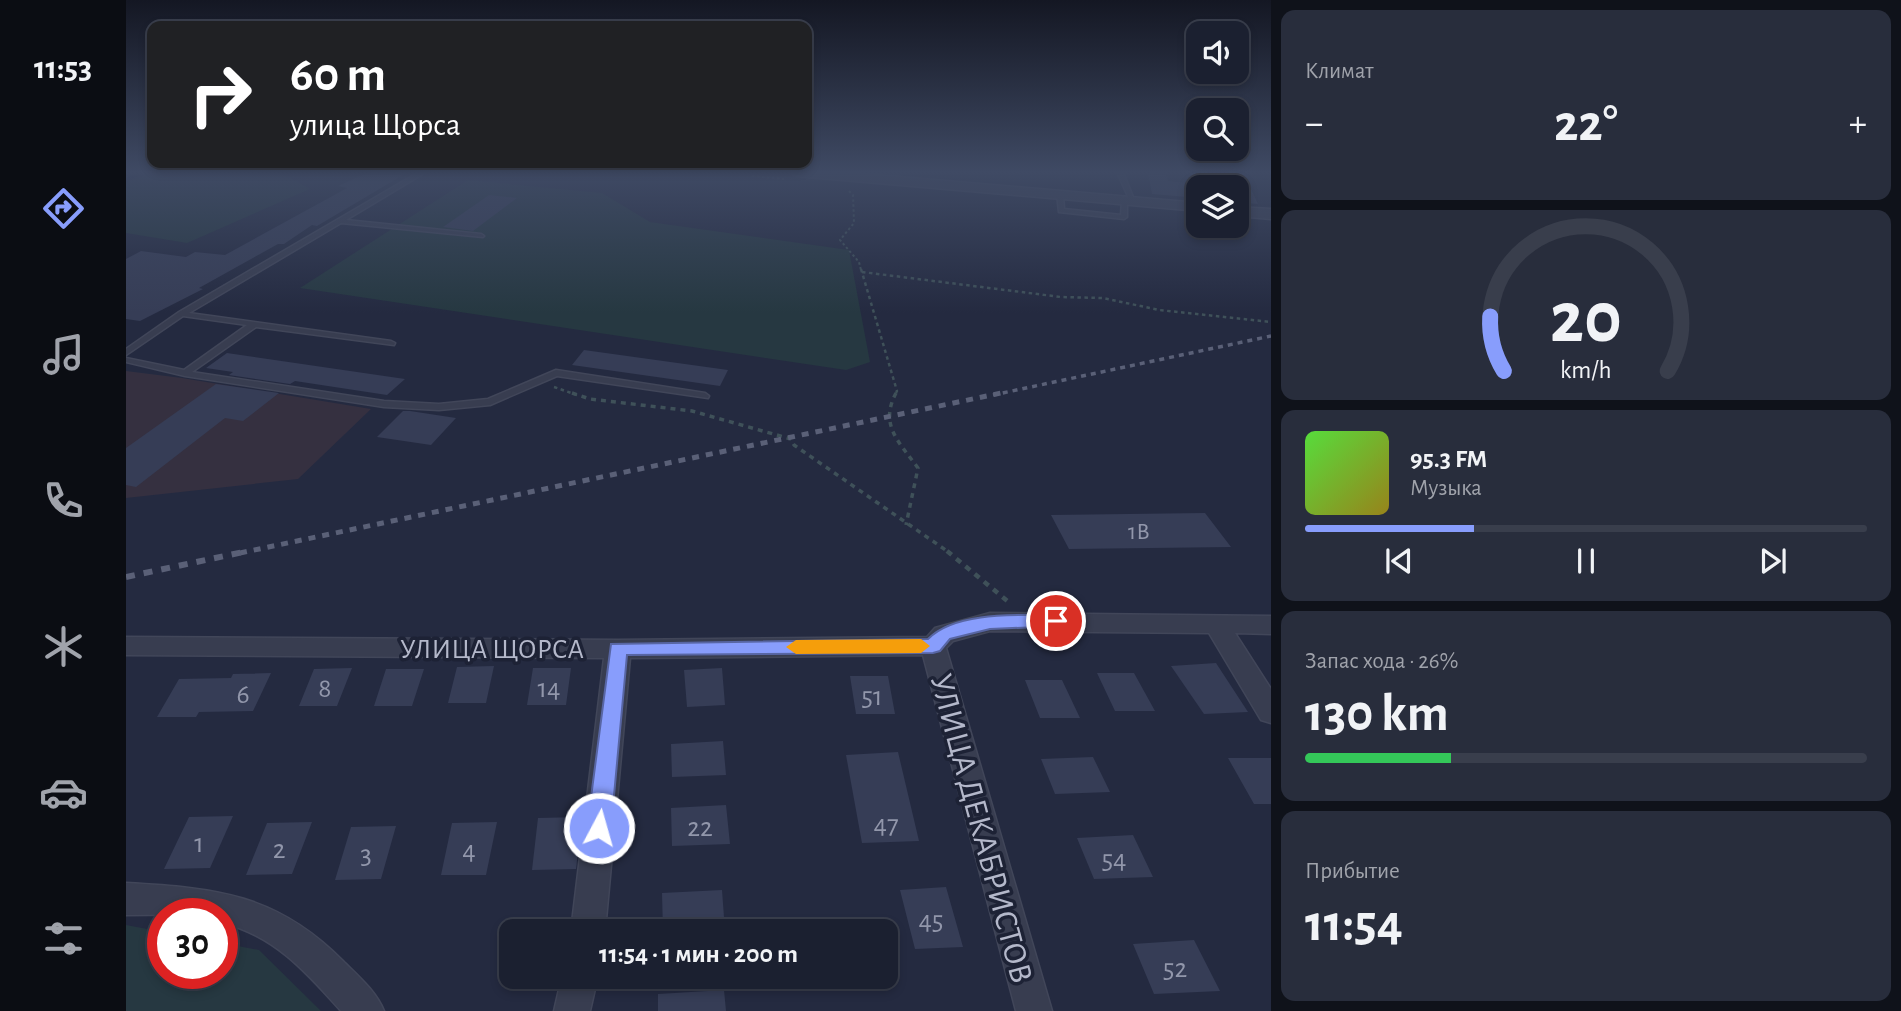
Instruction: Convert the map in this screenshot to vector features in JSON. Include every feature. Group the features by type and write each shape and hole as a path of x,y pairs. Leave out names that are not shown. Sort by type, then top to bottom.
{"street":[{"name":"УЛИЦА ЩОРСА","path":"129,650 933,646 944,634 990,622 1271,625"},
{"path":"1217,625 1271,712"},
{"name":"УЛИЦА ДЕКАБРИСТОВ","path":"933,646 1034,1011"},
{"path":"589,919 618,649"},
{"path":"126,899 240,911 278,928 305,949 366,1011"},
{"path":"572,1011 577,989"}],"lane":[{"path":"126,353 182,314 341,220 481,236"},
{"path":"182,314 391,343"},
{"path":"184,373 253,325"},
{"path":"126,360 184,373 384,404 439,407 490,402 556,373 705,396"}],"path":[{"path":"854,219 854,223 840,240 859,262 897,391 888,408 892,433 918,468 906,525"},
{"path":"862,272 1061,297 1103,298 1158,310 1271,322"},
{"path":"539,381 590,399 692,411 791,439 794,445 967,565 1030,621"}],"shaded area":[{"path":"126,219 241,219 187,243 126,233"},
{"path":"407,219 645,219 849,250 870,362 846,370 300,288"},
{"path":"126,371 371,409 298,479 126,498"},
{"path":"126,925 147,929 147,989 238,989 238,946 259,950 321,1011 126,1011"}],"building":[{"path":"290,219 328,219 317,226 312,225 284,244 278,244 199,288 203,289 140,321 126,319 126,259 141,251 186,257 195,252 225,255"},
{"path":"454,219 489,219 473,231 443,227"},
{"path":"584,350 728,370 720,386 572,365"},
{"path":"227,353 405,379 387,395 295,381 290,384 229,375 233,372 206,368"},
{"path":"216,384 279,393 243,421 225,418 136,487 126,485 126,448"},
{"path":"403,411 456,418 431,445 377,437"},
{"path":"1205,513 1231,547 1069,549 1051,515"},
{"path":"1216,663 1248,712 1204,714 1171,666"},
{"path":"494,666 486,703 448,703 457,667"},
{"path":"352,668 337,706 299,706 314,669"},
{"path":"533,668 571,668 566,705 527,705"},
{"path":"722,668 725,705 687,707 684,670"},
{"path":"386,669 424,669 412,706 374,706"},
{"path":"271,673 253,711 199,712 196,717 157,717 179,679 231,678 233,674"},
{"path":"1097,673 1134,673 1155,711 1115,711"},
{"path":"850,676 888,676 895,714 856,714"},
{"path":"1025,680 1062,680 1080,718 1040,718"},
{"path":"723,741 726,775 672,777 671,744"},
{"path":"898,752 919,841 862,843 846,755"},
{"path":"1093,757 1110,792 1055,794 1041,759"},
{"path":"1228,758 1271,758 1271,804 1254,804"},
{"path":"726,805 730,844 672,846 671,808"},
{"path":"233,816 210,868 164,869 189,817"},
{"path":"582,817 576,869 532,870 538,818"},
{"path":"312,822 292,874 246,875 267,823"},
{"path":"497,822 486,875 441,875 452,823"},
{"path":"396,826 381,879 335,880 351,827"},
{"path":"1133,835 1153,877 1094,879 1077,838"},
{"path":"946,887 963,947 915,949 900,890"},
{"path":"722,890 724,919 663,919 662,893"},
{"path":"1194,940 1220,991 1154,994 1133,944"},
{"path":"724,990 726,1011 658,1011 658,994"}],"railway":[{"path":"993,395 1271,336"},
{"path":"240,553 1001,393"},
{"path":"126,577 248,551"}],"slow traffic":[{"path":"796,647 921,646"}],"route":[{"path":"599,828 618,649 933,646 944,634 990,622 1056,621"}]}
